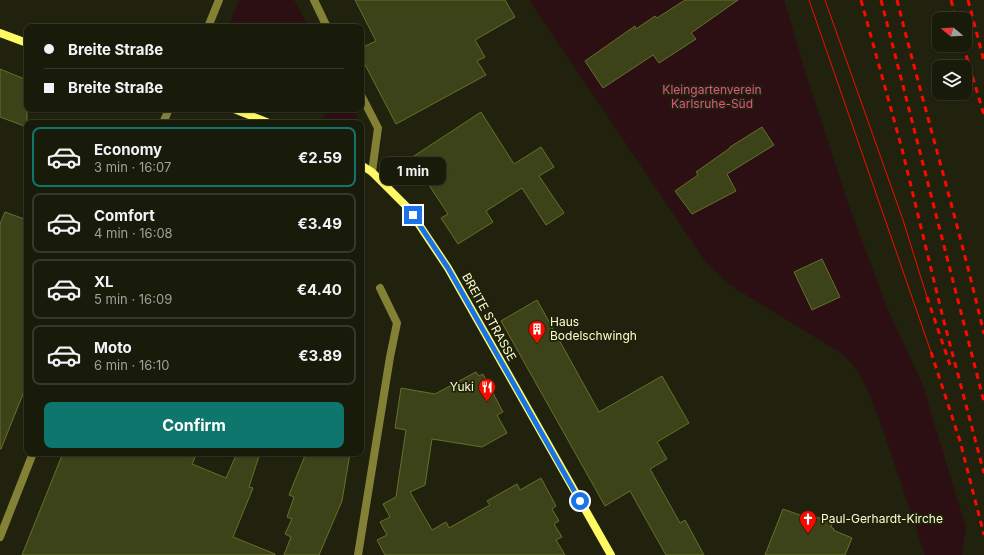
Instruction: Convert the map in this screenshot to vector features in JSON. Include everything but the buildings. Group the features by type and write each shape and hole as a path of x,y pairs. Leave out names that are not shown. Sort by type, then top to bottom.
{"street":[{"path":"209,24 219,0"},
{"path":"314,0 326,24"},
{"path":"0,33 24,42"},
{"path":"364,101 378,128 372,172"},
{"path":"242,112 262,120"},
{"name":"BREITE STRASSE","path":"364,167 372,172 408,208 448,268 611,555"},
{"path":"358,555 390,357 397,324 380,288"},
{"path":"0,537 32,456"}],"green space":[{"path":"239,0 294,0 307,24 229,24"},
{"name":"Kleingartenverein Karlsruhe-Süd","path":"529,0 784,0 806,74 848,203 888,310 922,383 966,528 962,555 925,555 883,430 869,393 859,373 844,355 730,285 705,261"},
{"path":"324,112 354,112 357,118 357,120 323,120 326,113"}],"tram line":[{"path":"809,0 931,352"},
{"path":"825,0 903,220 927,297"}],"railway":[{"path":"861,0 902,149 943,318 984,473"},
{"path":"881,0 984,402"},
{"path":"897,0 984,334"},
{"path":"951,0 954,12"},
{"path":"968,0 984,61"},
{"path":"965,52 984,115"},
{"path":"927,297 950,365"},
{"path":"931,352 960,441 984,535"}],"place":[{"name":"Haus Bodelschwingh","path":"537,344"},
{"name":"Yuki","path":"487,402"},
{"name":"Paul-Gerhardt-Kirche","path":"808,534"}],"route":[{"path":"413,215 448,268 580,501"}]}
